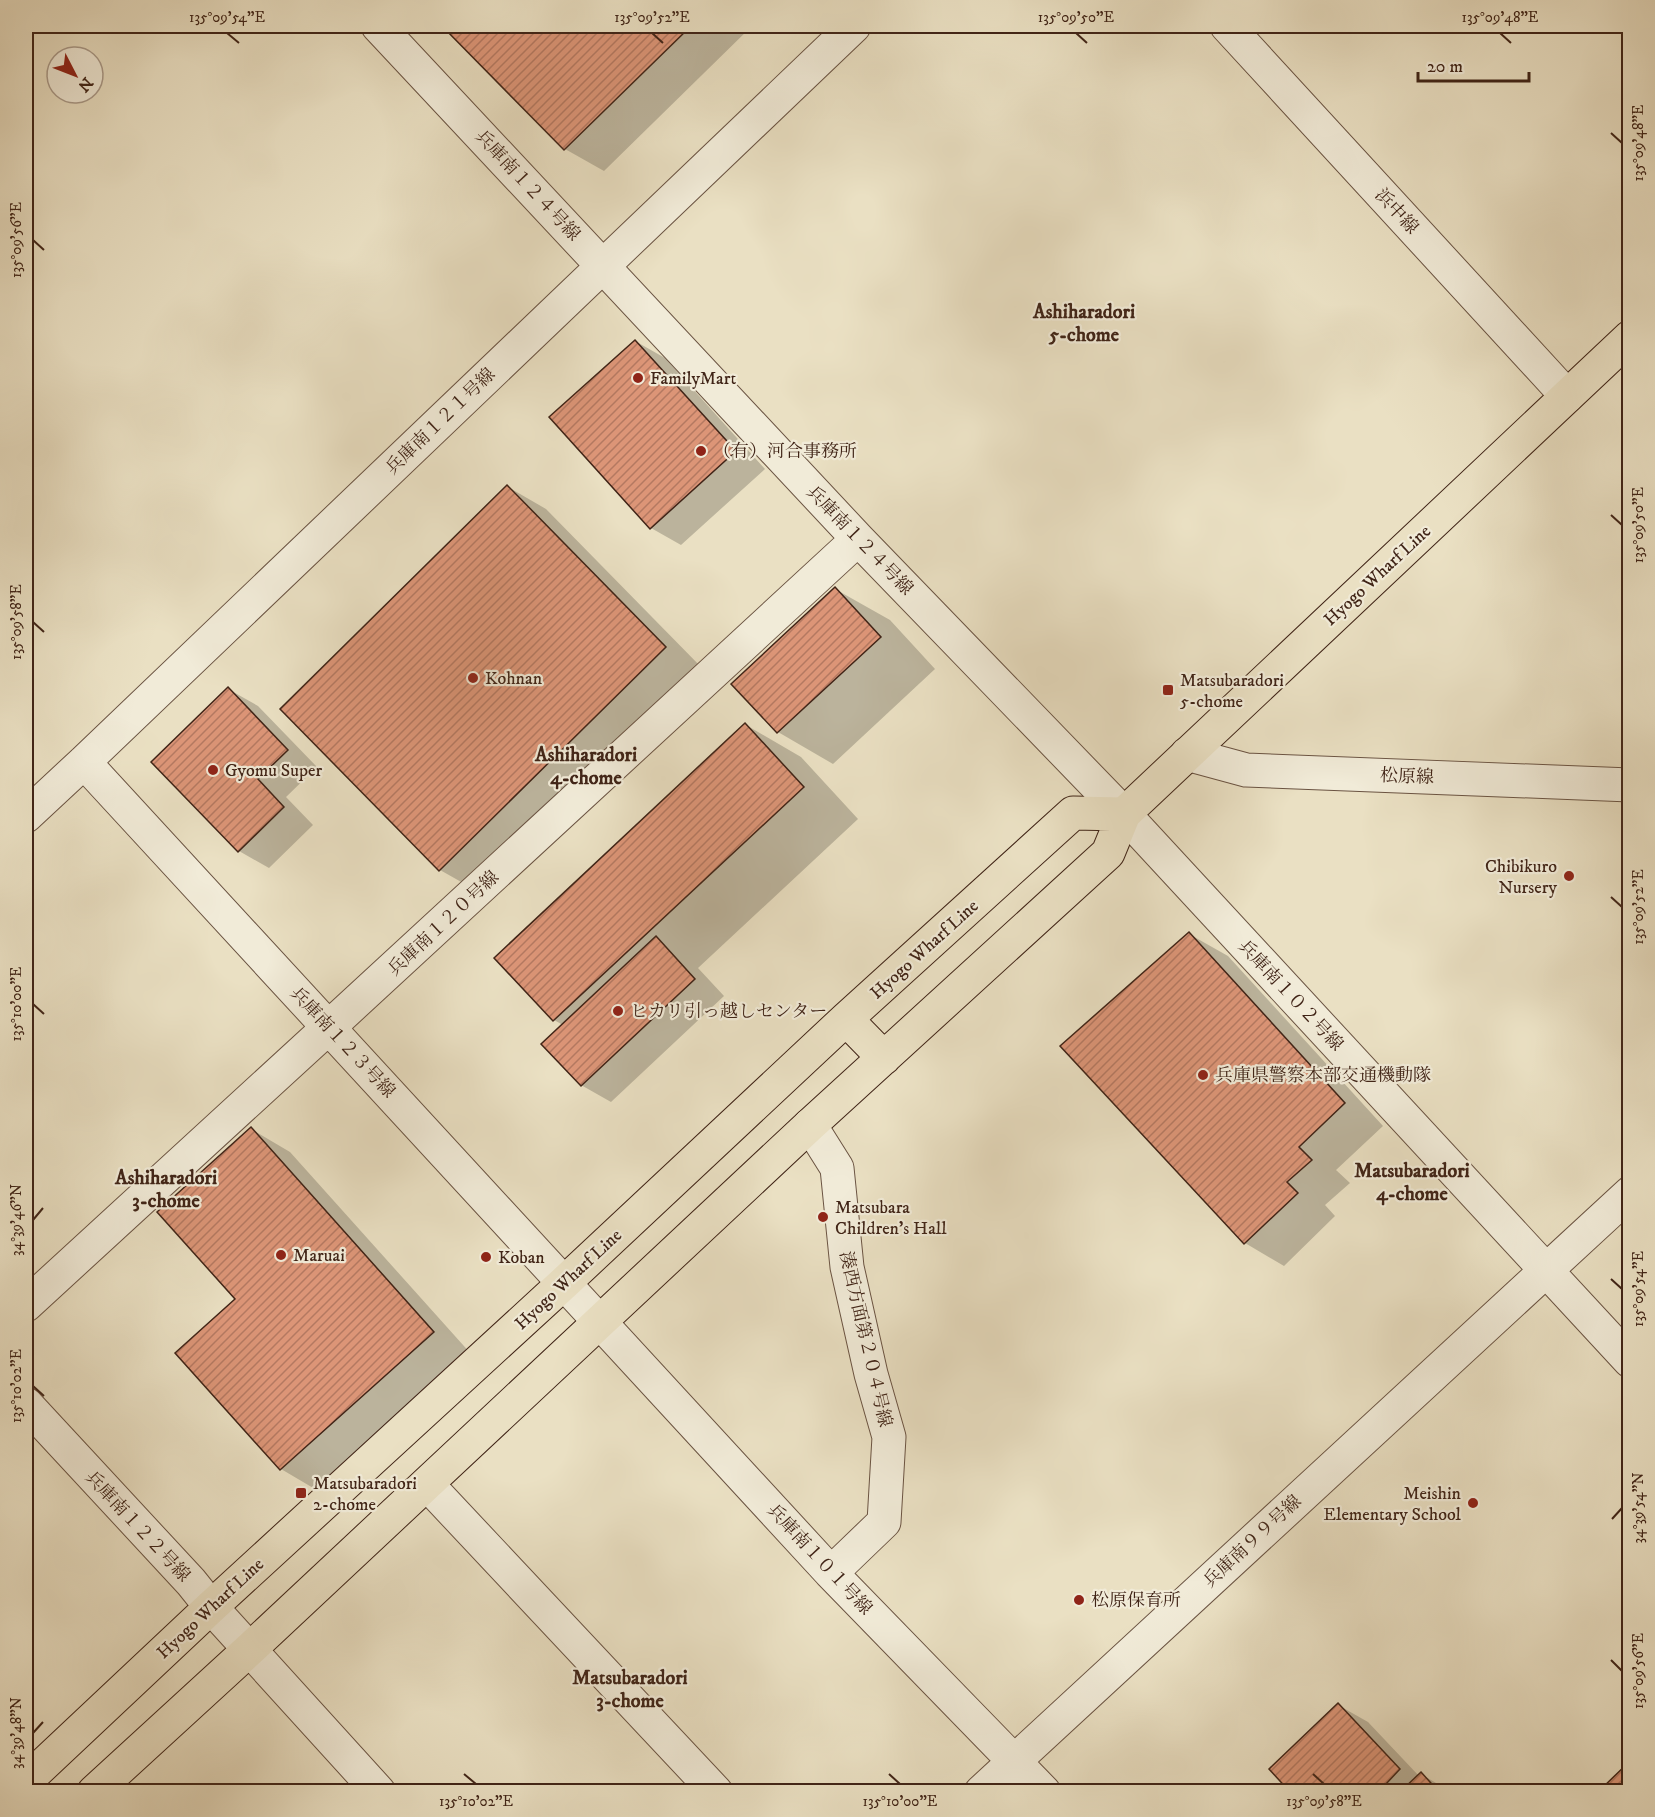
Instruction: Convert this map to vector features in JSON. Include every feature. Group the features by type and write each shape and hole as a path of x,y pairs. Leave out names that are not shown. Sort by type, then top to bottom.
{"main road":[{"name":"Hyogo Wharf Line","path":"94,1791 250,1649 810,1125 1108,853 1124,814 1629,337"},
{"name":"Hyogo Wharf Line","path":"26,1781 846,1019 1073,813 1124,814"},
{"path":"846,1019 884,1058"}],"street":[{"name":"兵庫南１２４号線","path":"378,26 858,539 1124,814"},
{"name":"兵庫南１２１号線","path":"26,816 854,26"},
{"name":"浜中線","path":"1227,26 1567,396"},
{"name":"兵庫南１２０号線","path":"26,1305 858,539"},
{"name":"松原線","path":"1187,754 1246,770 1629,785"},
{"name":"兵庫南１２３号線","path":"84,762 600,1322"},
{"name":"兵庫南１０２号線","path":"1124,814 1629,1361"},
{"name":"湊西方面第２０４号線","path":"810,1125 837,1168 848,1267 871,1374 889,1437 884,1522 831,1573"},
{"name":"兵庫南９９号線","path":"981,1791 1629,1193"},
{"name":"兵庫南１０１号線","path":"600,1322 831,1573 1044,1791"},
{"name":"兵庫南１２２号線","path":"26,1404 191,1582 211,1607 379,1791"},
{"path":"427,1484 716,1791"}],"building":[{"path":"442,26 691,26 564,150"},
{"path":"635,340 736,451 650,529 549,417"},
{"name":"Kohnan","path":"507,485 666,647 439,871 280,709"},
{"path":"835,587 881,637 777,733 731,684"},
{"name":"Gyomu Super","path":"228,687 288,750 258,779 284,807 238,852 151,762"},
{"path":"745,723 804,787 553,1021 494,958"},
{"name":"兵庫県警察本部交通機動隊","path":"1189,932 1345,1103 1299,1147 1312,1160 1287,1182 1298,1193 1244,1244 1060,1046"},
{"name":"ヒカリ引っ越しセンター","path":"656,936 695,979 581,1086 541,1044"},
{"name":"Maruai","path":"251,1127 434,1332 280,1470 175,1353 235,1299 157,1212"},
{"path":"1338,1703 1400,1769 1385,1785 1392,1792 1290,1792 1269,1769"},
{"path":"1630,1761 1630,1792 1598,1792"},
{"path":"1421,1772 1439,1792 1400,1792"}],"place":[{"name":"FamilyMart","path":"638,378"},
{"name":"（有）河合事務所","path":"701,451"},
{"name":"Kohnan","path":"473,678"},
{"name":"Matsubaradori 5-chome","path":"1168,690"},
{"name":"Gyomu Super","path":"213,770"},
{"name":"Chibikuro Nursery","path":"1569,876"},
{"name":"ヒカリ引っ越しセンター","path":"618,1011"},
{"name":"兵庫県警察本部交通機動隊","path":"1203,1075"},
{"name":"Matsubara Children's Hall","path":"823,1217"},
{"name":"Maruai","path":"281,1255"},
{"name":"Koban","path":"486,1257"},
{"name":"Matsubaradori 2-chome","path":"301,1493"},
{"name":"Meishin Elementary School","path":"1473,1503"},
{"name":"松原保育所","path":"1079,1600"}],"district":[{"name":"Ashiharadori 5-chome","path":"1084,322"},
{"name":"Ashiharadori 4-chome","path":"586,766"},
{"name":"Matsubaradori 4-chome","path":"1412,1182"},
{"name":"Ashiharadori 3-chome","path":"166,1188"},
{"name":"Matsubaradori 3-chome","path":"630,1688"}]}
